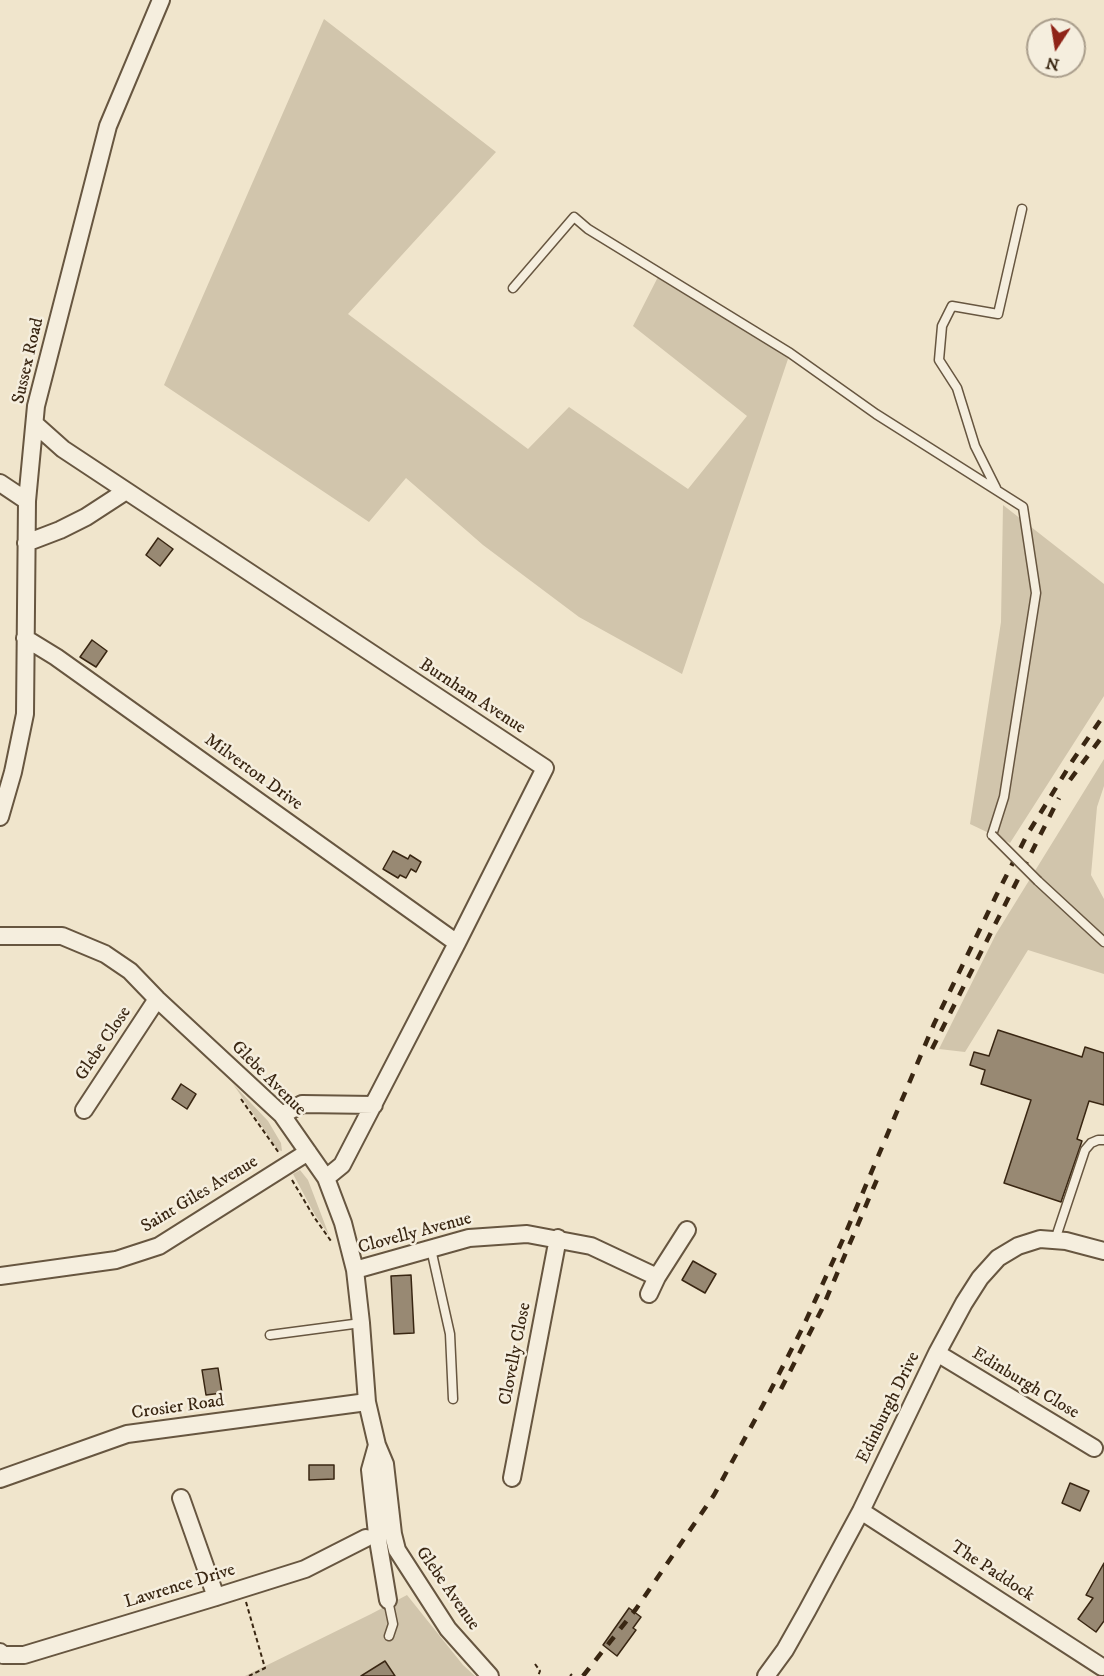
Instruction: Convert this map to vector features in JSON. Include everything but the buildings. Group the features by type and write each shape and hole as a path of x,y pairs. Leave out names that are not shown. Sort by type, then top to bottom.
{"street":[{"name":"Sussex Road","path":"0,817 13,772 25,714 27,501 36,406 108,126 161,0"},
{"name":"Burnham Avenue","path":"35,424 63,449 545,768 342,1165 326,1178"},
{"path":"32,448 63,449"},
{"path":"0,483 27,501"},
{"path":"26,543 60,530 110,503 126,491"},
{"name":"Milverton Drive","path":"25,638 66,663 457,943"},
{"name":"Glebe Avenue","path":"0,936 62,936 114,960 130,971 282,1115 326,1178 343,1223 355,1270 368,1402 377,1445 385,1464 397,1550 448,1629 490,1676"},
{"name":"Glebe Close","path":"84,1110 157,999"},
{"path":"282,1115 302,1104 374,1105"},
{"name":"Saint Giles Avenue","path":"0,1276 116,1260 159,1246 308,1152"},
{"path":"649,1294 657,1277 687,1230"},
{"name":"Clovelly Avenue","path":"355,1270 469,1238 498,1234 527,1234 591,1246 657,1277"},
{"name":"Clovelly Close","path":"512,1478 558,1238"},
{"name":"Edinburgh Drive","path":"766,1676 802,1621 861,1511 937,1353 963,1303 980,1278 998,1258 1018,1246 1040,1239 1066,1241 1104,1251"},
{"name":"Edinburgh Close","path":"937,1353 1094,1448"},
{"name":"Crosier Road","path":"0,1479 127,1434 368,1402"},
{"name":"Glebe Avenue","path":"377,1445 370,1470 377,1534 388,1600"},
{"path":"181,1498 216,1597"},
{"name":"The Paddock","path":"861,1511 1100,1669"},
{"name":"Lawrence Drive","path":"0,1652 24,1655 242,1589 305,1569 366,1538"}],"lane":[{"path":"996,488 975,446 957,388 939,360 942,326 952,306 998,314 1022,209"},
{"path":"513,288 574,217 588,229 790,352 876,414 1023,507 1036,593 1004,797 992,836 1104,942"},
{"path":"1055,1240 1085,1150 1091,1143 1104,1140"},
{"path":"431,1249 450,1334 453,1399"},
{"path":"270,1335 362,1323"},
{"path":"388,1600 393,1624 389,1636"}],"path":[{"path":"237,1093 278,1153 285,1153"},
{"path":"288,1174 333,1243"},
{"path":"242,1589 265,1668 249,1676"},
{"path":"535,1664 540,1671 538,1676"}],"shaded area":[{"path":"324,19 496,152 348,314 528,449 569,407 688,489 747,416 633,326 660,273 790,353 682,674 579,617 483,545 406,478 369,522 164,385"},
{"path":"1003,505 1104,584 1104,696 1010,843 970,824 1001,622"},
{"path":"1104,759 1104,786 1097,807 1091,875 1104,899 1104,974 1028,950 965,1052 939,1049 996,934"},
{"path":"233,1084 268,1121 281,1143 282,1151 278,1150"},
{"path":"300,1170 308,1180 329,1235 315,1215 293,1174"},
{"path":"407,1595 463,1665 475,1676 245,1676 371,1614"}],"railway":[{"path":"583,1676 636,1609 714,1495 763,1405 803,1327 844,1237 934,1024 996,896 1027,835 1104,715"},
{"path":"1070,780 1104,734"},
{"path":"932,1049 1059,798"},
{"path":"781,1389 822,1309 878,1177"}]}
